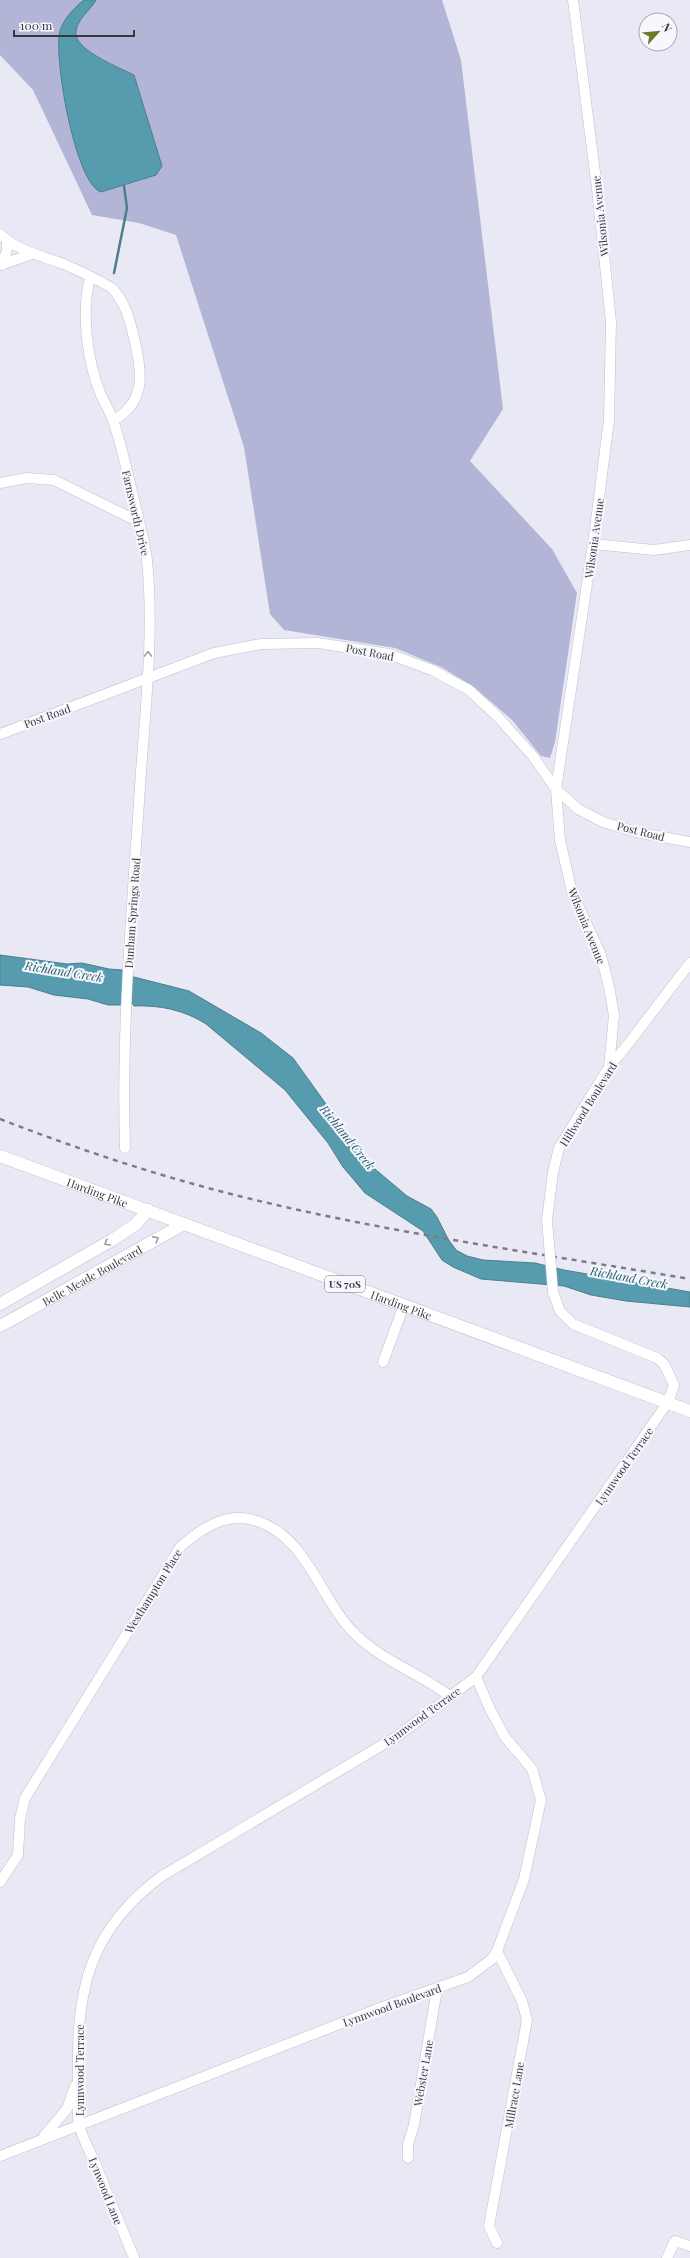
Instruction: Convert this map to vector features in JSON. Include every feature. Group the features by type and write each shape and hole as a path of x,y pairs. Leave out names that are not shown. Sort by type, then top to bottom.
{"main road":[{"name":"Harding Pike","path":"0,1156 690,1411"},
{"name":"Belle Meade Boulevard","path":"4,1302 114,1239 136,1224 148,1210"},
{"name":"Belle Meade Boulevard","path":"0,1326 184,1224"},
{"path":"70,1264 80,1281"},
{"path":"4,1302 18,1316"}],"street":[{"name":"Wilsonia Avenue","path":"573,0 597,188 611,322 609,420 593,544 556,789 560,840 572,892 602,955 609,987 614,1015 609,1067"},
{"path":"3,237 32,254 66,265 112,288 122,301 129,317 141,366 140,380 133,404 123,415 114,420"},
{"path":"1,265 7,250 3,237"},
{"path":"1,265 32,254"},
{"name":"Farnsworth Drive","path":"90,278 86,294 88,345 91,367 101,394 114,420 146,546 150,603 148,679"},
{"path":"0,483 27,478 54,480 139,522"},
{"path":"593,544 654,550 690,545"},
{"name":"Post Road","path":"0,734 148,679 214,652 261,644 318,644 389,654 432,670 469,690 497,716 527,750 556,789 578,809 603,822 636,832 690,842"},
{"name":"Dunham Springs Road","path":"125,1148 128,970 148,679"},
{"name":"Hillwood Boulevard","path":"553,1292 547,1220 553,1172 559,1148 609,1067 626,1048 690,963"},
{"name":"Lynnwood Terrace","path":"79,2124 77,2033 82,1994 92,1963 106,1935 125,1909 141,1892 162,1876 399,1735 476,1677 668,1402 674,1386 664,1364 657,1358 573,1324 560,1311 553,1292"},
{"path":"383,1362 404,1305"},
{"name":"Westhampton Place","path":"0,1882 18,1855 20,1819 25,1798 181,1546 198,1531 219,1520 244,1517 267,1525 280,1532 297,1548 336,1611 353,1632 373,1651 432,1682 451,1697"},
{"name":"Lynnwood Boulevard","path":"0,2156 383,2007 468,1977 492,1959 497,1951 524,1879 541,1800 532,1769 505,1736 490,1709 476,1677"},
{"name":"Millrace Lane","path":"497,1951 522,2001 527,2020 489,2226 497,2243"},
{"name":"Webster Lane","path":"408,2158 408,2144 414,2125 437,1989"},
{"path":"39,2140 54,2126 67,2109 73,2096 78,2075"},
{"name":"Lynwood Lane","path":"79,2124 134,2258"},
{"path":"667,2258 675,2241 690,2246"}],"shaded area":[{"path":"0,0 442,0 461,60 503,409 470,461 552,549 577,593 555,742 550,758 541,756 512,720 474,687 441,667 395,648 284,630 270,614 244,447 176,235 139,223 92,215 33,90 0,55"}],"water":[{"path":"84,0 96,0 77,26 77,38 81,44 98,57 134,75 162,166 156,175 101,192 91,184 75,144 68,118 60,65 60,31 70,14"},
{"name":"Richland Creek","path":"0,955 67,964 82,963 109,969 122,970 126,975 189,991 261,1033 293,1058 369,1164 407,1196 431,1209 456,1250 467,1256 483,1260 535,1263 564,1270 690,1292 690,1307 626,1301 591,1295 564,1286 481,1279 453,1267 442,1260 423,1231 365,1193 343,1167 328,1143 285,1090 206,1024 189,1015 172,1009 153,1006 134,1006 131,1001 125,1001 121,1005 108,1005 88,999 54,995 28,987 0,985"}],"waterway":[{"path":"114,273 127,208 124,186"}],"railway":[{"path":"0,1119 85,1150 143,1169 231,1194 344,1220 402,1231 690,1279"}]}
